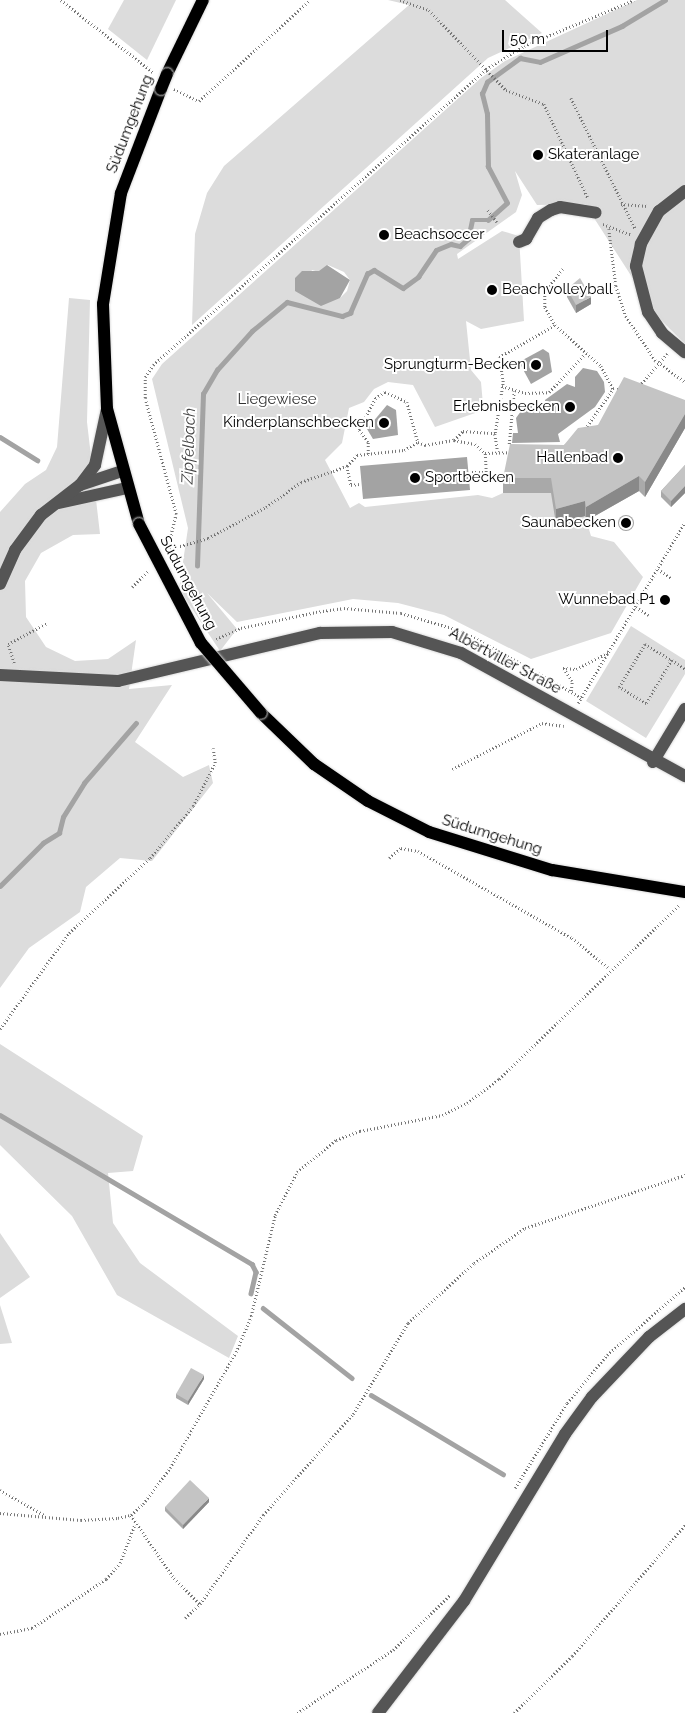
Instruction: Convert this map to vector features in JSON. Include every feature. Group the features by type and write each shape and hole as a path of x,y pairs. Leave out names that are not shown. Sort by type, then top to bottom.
{"main road":[{"name":"Südumgehung","path":"203,0 136,144 108,254 103,304 107,409 127,488 139,524 201,643 261,714 314,764 368,801 429,832 552,870 685,892"}],"street":[{"path":"685,191 664,207 643,239 636,266 641,297 657,328 685,352"},
{"path":"519,242 526,239 538,218 551,210 560,207 596,213"},
{"path":"0,584 27,532 54,505 80,485 95,464 107,409"},
{"path":"80,485 122,470"},
{"path":"54,505 127,488"},
{"name":"Albertviller Straße","path":"0,675 94,683 167,673 320,633 392,632 461,653 653,762 685,776"},
{"path":"653,762 685,709"},
{"path":"378,1713 464,1601 564,1434 592,1397 650,1337 685,1309"}],"path":[{"path":"61,0 147,67"},
{"path":"176,90 199,101 310,0"},
{"path":"400,0 429,10 497,83 544,104 596,213 609,229 643,239"},
{"path":"170,550 176,514 145,398 145,377 486,69 524,46 634,0"},
{"path":"570,98 620,204 643,239"},
{"path":"620,204 664,207"},
{"path":"488,210 498,222"},
{"path":"563,269 545,292 545,307 555,325 584,355 601,366 612,389"},
{"path":"498,452 495,433 502,386 499,357 555,325"},
{"path":"502,386 514,391 548,392 584,355"},
{"path":"635,392 659,363"},
{"path":"612,389 625,389"},
{"path":"583,430 612,389"},
{"path":"510,444 514,391"},
{"path":"368,454 368,442 359,430 375,398 385,392 408,402 418,442 425,446 454,440 475,444 485,453 486,472 472,472"},
{"path":"454,440 463,431 495,433"},
{"path":"163,556 170,550 205,539 266,507 301,482 347,466 357,455 404,450 418,442"},
{"path":"485,453 518,452"},
{"path":"347,466 350,485 359,484"},
{"path":"582,698 685,522"},
{"path":"679,532 685,536"},
{"path":"132,587 151,568"},
{"path":"658,569 671,578"},
{"path":"636,607 650,615"},
{"path":"14,662 8,644 48,623"},
{"path":"672,660 646,704 619,687 645,644 672,660 685,669"},
{"path":"571,691 572,681 563,668 576,669 608,653"},
{"path":"452,769 542,724 568,726"},
{"path":"0,1029 69,933 150,858 193,806 215,763 213,748"},
{"path":"389,858 401,848 418,851 572,938 610,970"},
{"path":"0,1513 81,1520 131,1515 170,1468 236,1352 253,1308 275,1215 297,1172 336,1140 360,1131 442,1115 467,1103 499,1079 610,970 685,900"},
{"path":"185,1618 200,1604 263,1515 353,1414 408,1323 474,1263 525,1228 685,1176"},
{"path":"510,1496 567,1403 607,1355 685,1287"},
{"path":"0,1490 45,1516"},
{"path":"131,1515 134,1525 200,1604"},
{"path":"0,1634 32,1628 106,1579 120,1563 134,1525"},
{"path":"514,1713 572,1656 685,1525"},
{"path":"297,1713 392,1650 457,1586"}],"green space":[{"path":"124,0 176,0 147,60 108,29"},
{"path":"388,0 505,0 542,33 488,58 192,325 195,234 207,193 224,166 409,5"},
{"name":"Liegewiese","path":"637,0 685,0 685,344 657,316 585,204 537,205 515,171 522,195 516,212 457,254 458,259 502,231 519,236 524,321 481,329 466,321 471,370 481,382 483,405 478,412 435,427 413,385 388,382 374,389 364,402 349,408 342,443 325,460 350,508 359,503 365,507 478,495 492,498 503,493 551,493 585,516 591,536 614,542 643,577 611,633 531,659 444,615 398,603 353,599 237,622 207,593 237,629 220,651 179,589 188,528 152,379 162,364 481,78 505,61","holes":["328,265 344,272 350,280 347,291 340,298 313,300 302,292 312,270 319,272"]},
{"path":"69,298 90,300 87,422 100,534 73,535 41,553 25,581 26,617 46,647 75,661 108,659 136,640 129,689 172,685 135,742 183,777 209,765 213,783 152,861 120,858 86,887 80,912 29,948 0,988 0,512 25,484 46,470 57,447"},
{"path":"631,626 685,660 685,674 646,738 586,701"},
{"path":"0,1044 143,1136 133,1171 108,1173 113,1223 140,1263 238,1336 229,1358 117,1295 72,1216 0,1145"},
{"path":"0,1233 30,1277 0,1298"},
{"path":"0,1305 12,1343 0,1344"}],"shaded area":[{"path":"327,265 350,280 340,298 321,306 295,291 295,278 302,271 319,271"},
{"name":"Sprungturm-Becken","path":"543,349 549,353 552,372 531,384 519,362"},
{"name":"Erlebnisbecken","path":"583,368 597,371 604,382 605,392 595,407 558,434 560,442 512,443 513,433 518,433 516,418 524,407 537,403 546,407 545,400 567,384 575,387 575,377"},
{"name":"Kinderplanschbecken","path":"387,405 396,410 398,435 373,439 367,429"},
{"name":"Sportbecken","path":"467,457 470,490 363,499 360,466"},
{"name":"Saunabecken","path":"623,515 629,515 634,520 632,529 623,531 618,526 618,520"}],"building":[{"path":"580,278 591,297 576,305 567,289"},
{"name":"Hallenbad","path":"624,377 685,400 685,414 645,482 639,476 586,507 585,501 556,509 551,478 503,478 510,444 564,445 578,428 598,425"},
{"path":"685,465 685,486 671,501 661,491"},
{"path":"191,1368 204,1375 188,1401 176,1394"},
{"path":"190,1480 209,1498 183,1525 165,1507"}],"waterway":[{"name":"Zipfelbach","path":"197,566 203,394 217,370 252,331 287,302 342,316 350,313 367,274 374,270 403,288 418,277 436,250 451,244 460,246 468,239 472,220 488,220 507,203 488,167 487,114 482,94 487,82 520,58 540,62 622,26 665,0"},
{"path":"0,437 37,460"},
{"name":"Zipfelbach","path":"0,886 43,843 59,833 63,817 84,783 136,723"},
{"path":"0,1115 252,1264 256,1272 251,1293"},
{"path":"263,1308 352,1378"},
{"path":"371,1395 503,1474"}],"place":[{"name":"Skateranlage","path":"538,155"},
{"name":"Beachsoccer","path":"384,235"},
{"name":"Beachvolleyball","path":"492,290"},
{"name":"Sprungturm-Becken","path":"536,365"},
{"name":"Erlebnisbecken","path":"570,407"},
{"name":"Kinderplanschbecken","path":"384,423"},
{"name":"Hallenbad","path":"618,458"},
{"name":"Sportbecken","path":"415,478"},
{"name":"Saunabecken","path":"626,523"},
{"name":"Wunnebad P1","path":"665,600"}]}
